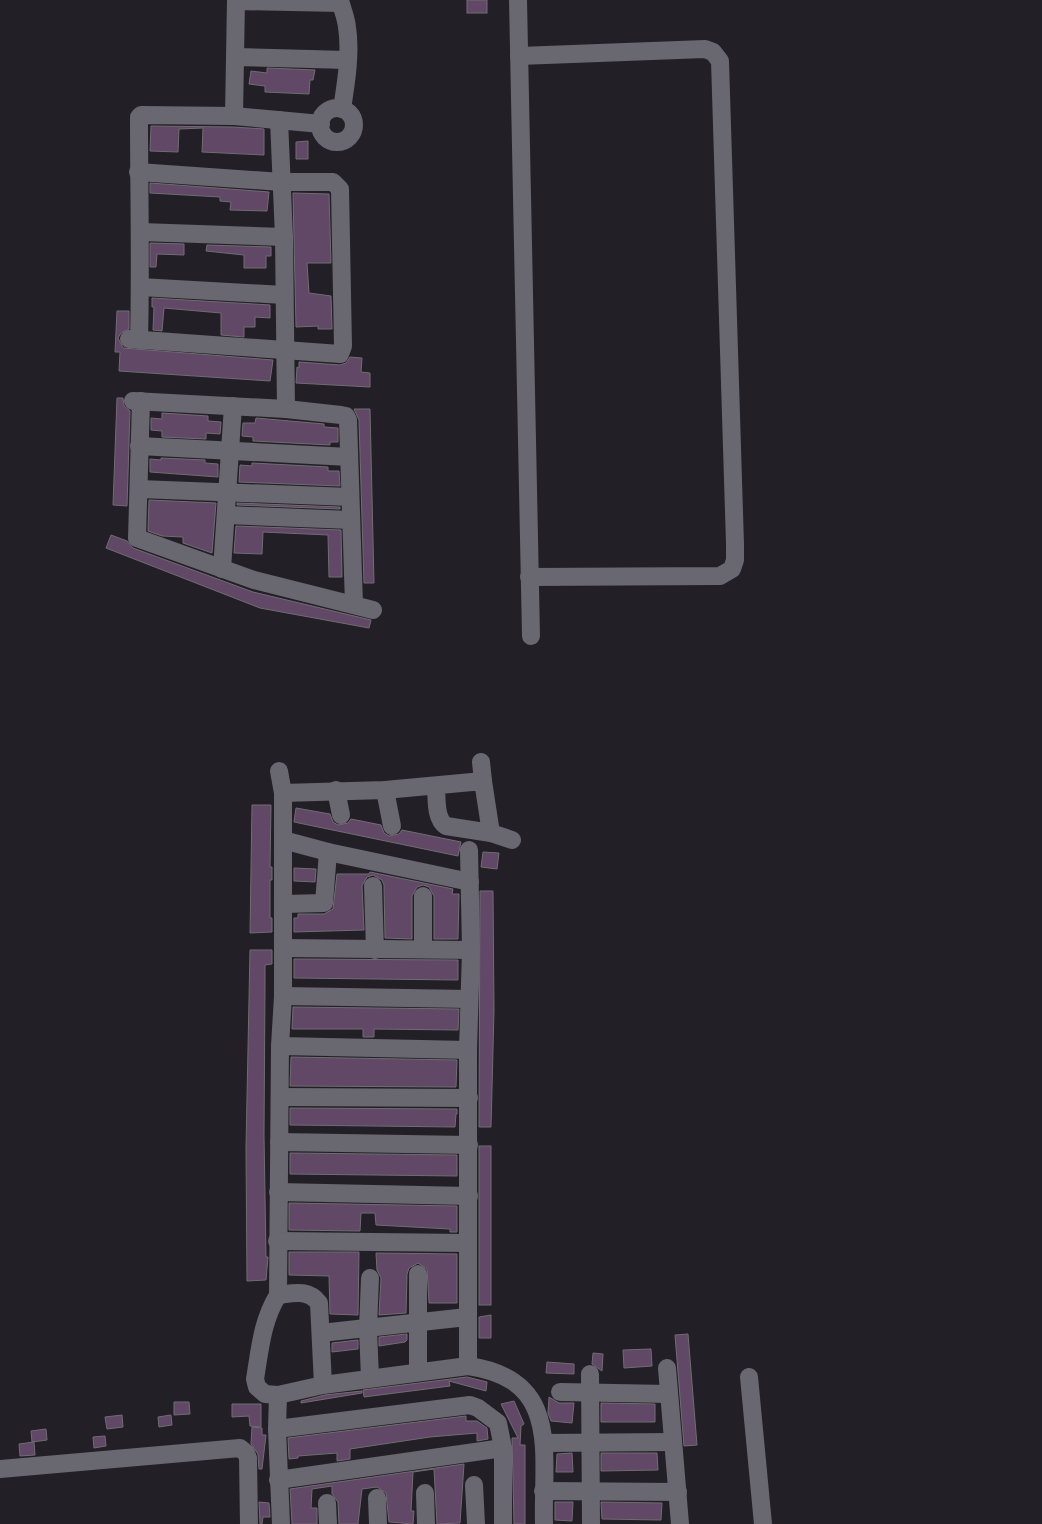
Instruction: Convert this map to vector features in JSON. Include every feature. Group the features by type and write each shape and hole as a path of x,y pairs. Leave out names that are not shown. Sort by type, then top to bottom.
{"street":[{"path":"234,116 236,0 340,1 347,26 347,60 342,109"},
{"path":"518,0 531,636"},
{"path":"519,56 705,49 713,52 720,61 735,544 735,560 732,569 720,576 529,577"},
{"path":"236,57 347,60"},
{"path":"336,108 342,109 352,116 355,126 351,135 344,141 334,142 326,137 321,129 321,124 321,119 327,112 336,108"},
{"path":"138,172 282,182 333,182 340,189 341,199 343,351 340,354 134,339 140,287 141,232 138,172 139,118 141,115 234,116 321,124"},
{"path":"279,120 284,238 286,409"},
{"path":"141,232 284,238"},
{"path":"140,287 284,295"},
{"path":"354,604 348,420 346,416 286,409 137,401 139,489 130,537 254,580 373,610"},
{"path":"222,570 233,406"},
{"path":"139,446 349,457"},
{"path":"139,489 350,497"},
{"path":"226,515 351,520"},
{"path":"481,762 491,833"},
{"path":"279,771 283,793 284,904 277,1241 278,1295 270,1308 262,1330 255,1379 257,1386 265,1394 278,1395 323,1385 468,1366 488,1369 505,1376 525,1390 536,1405 544,1443 544,1524"},
{"path":"283,793 436,787 483,781"},
{"path":"436,787 439,818 446,826 491,833 512,840"},
{"path":"336,790 341,816"},
{"path":"385,790 392,826"},
{"path":"283,840 328,852 470,882"},
{"path":"468,1366 468,1050 471,950 469,850"},
{"path":"284,904 324,902 328,852"},
{"path":"373,886 375,950"},
{"path":"423,896 423,949"},
{"path":"283,948 471,950"},
{"path":"283,996 469,999"},
{"path":"280,1046 468,1050"},
{"path":"281,1096 469,1098"},
{"path":"279,1142 469,1145"},
{"path":"278,1192 469,1196"},
{"path":"277,1241 468,1243"},
{"path":"418,1274 418,1372"},
{"path":"370,1278 368,1329 370,1378"},
{"path":"278,1295 306,1292 314,1296 319,1303 323,1385"},
{"path":"321,1333 417,1324 467,1317"},
{"path":"667,1368 680,1524"},
{"path":"590,1374 590,1491 592,1524"},
{"path":"748,1377 763,1524"},
{"path":"560,1392 669,1394"},
{"path":"278,1395 278,1480 281,1524"},
{"path":"277,1429 470,1405 478,1408 498,1423 502,1448 503,1524"},
{"path":"544,1443 673,1442"},
{"path":"0,1470 240,1448 246,1453 248,1458 249,1524"},
{"path":"278,1480 502,1448"},
{"path":"474,1485 476,1524"},
{"path":"543,1491 678,1492"},
{"path":"426,1492 426,1524"},
{"path":"377,1498 378,1524"},
{"path":"328,1503 328,1524"}],"building":[{"path":"467,0 487,0 487,13 467,13"},
{"path":"267,68 315,70 313,80 310,80 309,94 265,92 265,86 249,84 251,71 267,73"},
{"path":"151,126 264,129 264,155 202,152 203,128 179,129 178,152 150,151"},
{"path":"308,141 308,159 296,159 296,142"},
{"path":"150,183 269,192 267,211 230,210 231,202 220,201 220,197 150,193"},
{"path":"293,193 329,194 331,263 307,263 309,293 331,296 332,329 318,329 318,326 296,327"},
{"path":"150,243 184,244 184,255 157,254 156,267 150,267"},
{"path":"207,245 271,247 271,256 266,256 266,268 244,268 244,255 206,251"},
{"path":"152,298 270,305 270,318 255,317 255,327 244,327 244,337 221,335 221,313 164,308 162,331 153,330 154,307 152,307"},
{"path":"117,311 129,311 129,329 121,333 118,338 123,348 273,360 270,381 119,371 120,352 115,352"},
{"path":"350,357 362,358 361,372 370,373 370,387 296,383 299,362 340,365 346,363"},
{"path":"117,398 123,398 124,406 130,411 127,506 113,505"},
{"path":"354,409 370,409 374,583 364,583 359,420"},
{"path":"162,413 208,416 208,421 221,422 220,434 206,433 206,439 162,437 162,431 151,430 151,418 162,419"},
{"path":"256,418 324,424 324,427 338,428 338,442 330,442 330,445 253,441 253,437 242,436 243,423 255,423"},
{"path":"161,458 205,460 205,463 218,464 218,477 150,472 150,459 161,460"},
{"path":"252,463 328,467 328,471 339,471 340,486 239,482 240,465 252,466"},
{"path":"149,500 216,503 212,553 183,543 183,537 162,536 148,531"},
{"path":"237,503 340,507 340,509 237,505"},
{"path":"236,526 341,530 342,577 329,577 328,535 263,532 262,554 234,553"},
{"path":"111,535 127,541 133,548 253,592 371,620 369,628 260,608 106,548"},
{"path":"252,805 271,805 270,867 272,867 272,880 270,880 270,918 272,918 272,932 250,933"},
{"path":"296,808 330,814 333,822 338,825 348,823 351,819 381,825 384,833 389,836 399,834 402,830 461,842 458,856 294,822"},
{"path":"483,852 499,853 497,869 481,867"},
{"path":"294,868 316,869 315,882 294,881"},
{"path":"370,872 453,889 452,894 459,894 458,939 434,939 434,896 429,887 423,885 417,887 412,896 412,939 385,938 384,885 382,880 373,875 367,877 362,886 364,930 294,932 294,918 298,918 298,914 324,914 333,909 337,874 369,874"},
{"path":"480,891 493,891 494,1011 491,1127 479,1127"},
{"path":"250,950 272,950 272,964 265,965 264,1135 266,1257 268,1257 266,1280 247,1281 246,1148"},
{"path":"294,959 458,960 458,980 294,978"},
{"path":"293,1007 459,1009 458,1030 374,1029 374,1037 363,1037 363,1029 292,1029"},
{"path":"291,1057 457,1060 456,1087 290,1086"},
{"path":"290,1108 457,1109 457,1114 455,1127 290,1125"},
{"path":"479,1146 491,1146 491,1305 479,1305"},
{"path":"290,1153 457,1155 457,1176 290,1174"},
{"path":"289,1203 457,1206 457,1232 450,1232 450,1229 376,1225 375,1213 361,1213 360,1231 289,1230"},
{"path":"289,1252 359,1252 358,1315 330,1314 329,1276 289,1275"},
{"path":"376,1253 457,1254 457,1303 429,1303 427,1269 418,1263 409,1268 407,1274 406,1313 379,1315 381,1278 377,1270"},
{"path":"491,1315 491,1338 479,1338 479,1317"},
{"path":"407,1334 405,1342 379,1346 379,1337"},
{"path":"688,1334 697,1445 684,1446 675,1335"},
{"path":"358,1340 358,1349 332,1352 332,1343"},
{"path":"651,1349 652,1366 624,1368 623,1350"},
{"path":"593,1353 603,1354 602,1371 592,1364"},
{"path":"547,1362 574,1364 574,1374 546,1373"},
{"path":"467,1377 487,1382 486,1391 449,1381 450,1386 364,1397 363,1390"},
{"path":"362,1391 362,1393 301,1403 301,1401 325,1395"},
{"path":"549,1397 559,1403 574,1403 572,1423 551,1421 548,1413"},
{"path":"514,1401 524,1424 521,1426 520,1445 525,1445 525,1524 514,1524 512,1438 518,1438 501,1404"},
{"path":"174,1402 189,1402 190,1414 174,1415"},
{"path":"601,1403 655,1404 655,1422 601,1422"},
{"path":"232,1404 261,1404 261,1427 250,1426 249,1416 232,1417"},
{"path":"122,1415 123,1427 107,1429 105,1417"},
{"path":"171,1415 172,1425 159,1427 158,1417"},
{"path":"466,1416 466,1421 477,1421 487,1428 488,1439 477,1441 477,1433 430,1437 350,1449 350,1459 337,1461 337,1453 298,1456 298,1458 289,1459 288,1438"},
{"path":"252,1427 262,1428 262,1435 266,1435 262,1469 259,1469 258,1454 251,1444"},
{"path":"46,1429 47,1440 32,1442 31,1431"},
{"path":"105,1436 106,1446 94,1448 93,1437"},
{"path":"34,1442 35,1455 20,1456 19,1444"},
{"path":"572,1453 573,1472 556,1472 557,1454"},
{"path":"601,1453 657,1453 658,1470 601,1471"},
{"path":"464,1464 460,1523 437,1524 434,1469 413,1472 411,1511 414,1511 413,1524 389,1522 386,1493 377,1487 362,1489 358,1524 339,1524 338,1502 332,1494 332,1486 312,1489 311,1508 317,1508 317,1524 292,1524 290,1489"},
{"path":"259,1502 269,1503 270,1517 263,1517 262,1524 260,1524"},
{"path":"555,1502 573,1502 572,1521 555,1520"},
{"path":"601,1502 662,1503 661,1520 602,1519"}]}
